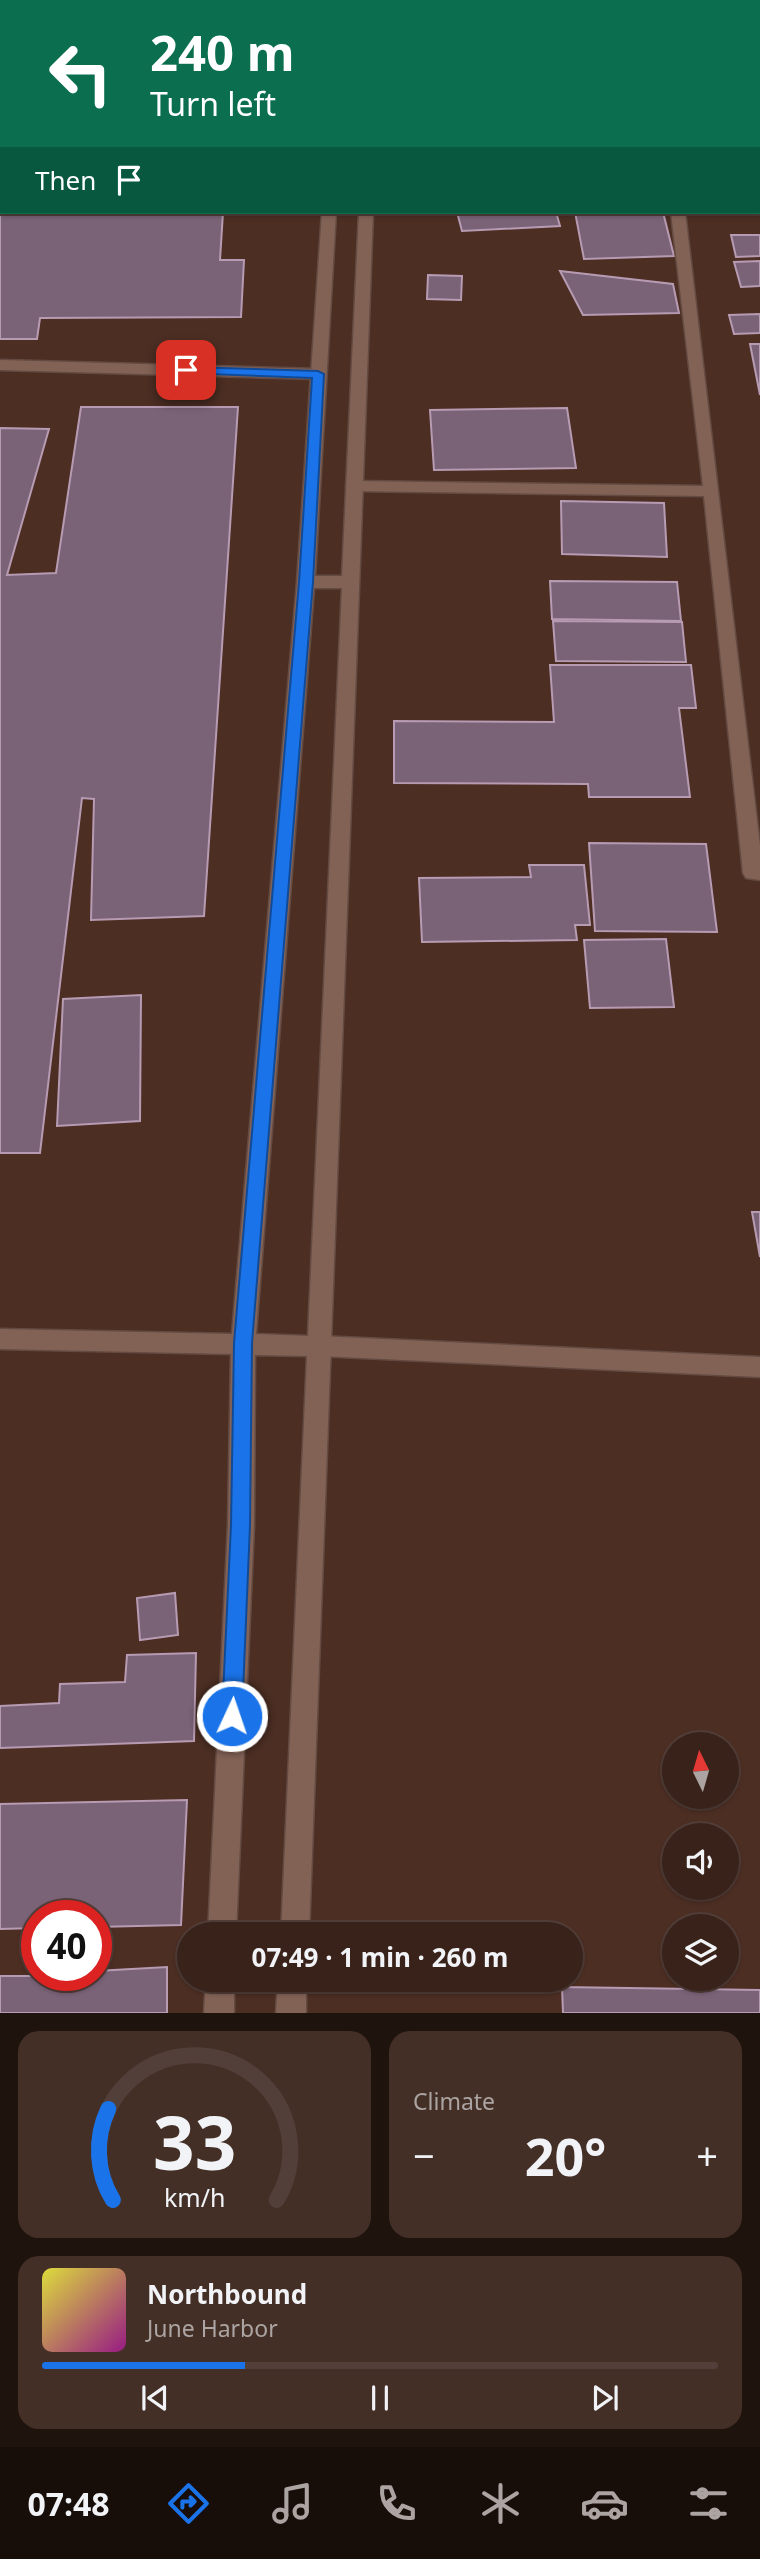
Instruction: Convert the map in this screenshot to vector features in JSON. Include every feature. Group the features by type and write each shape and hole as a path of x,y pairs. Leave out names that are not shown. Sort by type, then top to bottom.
{"street":[{"path":"223,1922 241,1525 243,1343 306,582 329,214"},
{"path":"295,1922 366,214"},
{"path":"678,214 754,873 760,873"},
{"path":"0,365 318,374"},
{"path":"354,486 712,491"},
{"path":"306,582 350,582"},
{"path":"0,1339 243,1343 760,1367"},
{"path":"219,2013 220,1992"},
{"path":"291,2013 292,1992"}],"building":[{"path":"0,214 223,214 220,260 244,260 241,317 40,318 37,339 0,339"},
{"path":"458,214 557,214 560,226 462,231"},
{"path":"575,214 664,214 674,256 584,259"},
{"path":"731,235 760,235 760,256 736,257"},
{"path":"760,261 760,286 741,287 734,262"},
{"path":"560,271 673,284 679,313 583,315"},
{"path":"428,275 462,276 461,300 427,299"},
{"path":"760,314 760,333 734,334 729,315"},
{"path":"750,344 760,344 760,395"},
{"path":"81,407 238,407 204,916 91,920 94,799 82,798 40,1153 0,1153 0,428 49,429 7,575 56,573"},
{"path":"567,408 576,468 434,470 430,410"},
{"path":"561,501 664,503 667,557 562,554"},
{"path":"550,581 677,582 681,621 552,619"},
{"path":"553,621 682,622 686,662 556,661"},
{"path":"550,665 691,665 696,708 679,708 690,797 589,797 588,784 394,783 394,721 554,722"},
{"path":"589,843 706,844 717,932 595,931"},
{"path":"529,865 584,865 590,925 575,925 577,940 422,942 419,878 531,877"},
{"path":"666,939 674,1007 590,1008 584,940"},
{"path":"141,995 140,1121 57,1126 63,999"},
{"path":"752,1212 760,1212 760,1257"},
{"path":"175,1593 178,1635 140,1640 137,1598"},
{"path":"196,1653 194,1741 0,1748 0,1706 59,1703 60,1684 125,1682 127,1655"},
{"path":"187,1800 181,1922 177,1922 177,1925 112,1927 112,1900 21,1900 21,1928 0,1929 0,1804"},
{"path":"167,1967 167,2013 0,2013 0,1976 21,1976 21,1991 112,1991 112,1970"},
{"path":"583,1987 662,1989 662,1991 760,1990 760,2013 563,2013 562,1992 583,1992"}],"route":[{"path":"186,370 318,374 306,582 243,1343 241,1525 232,1716"}]}
